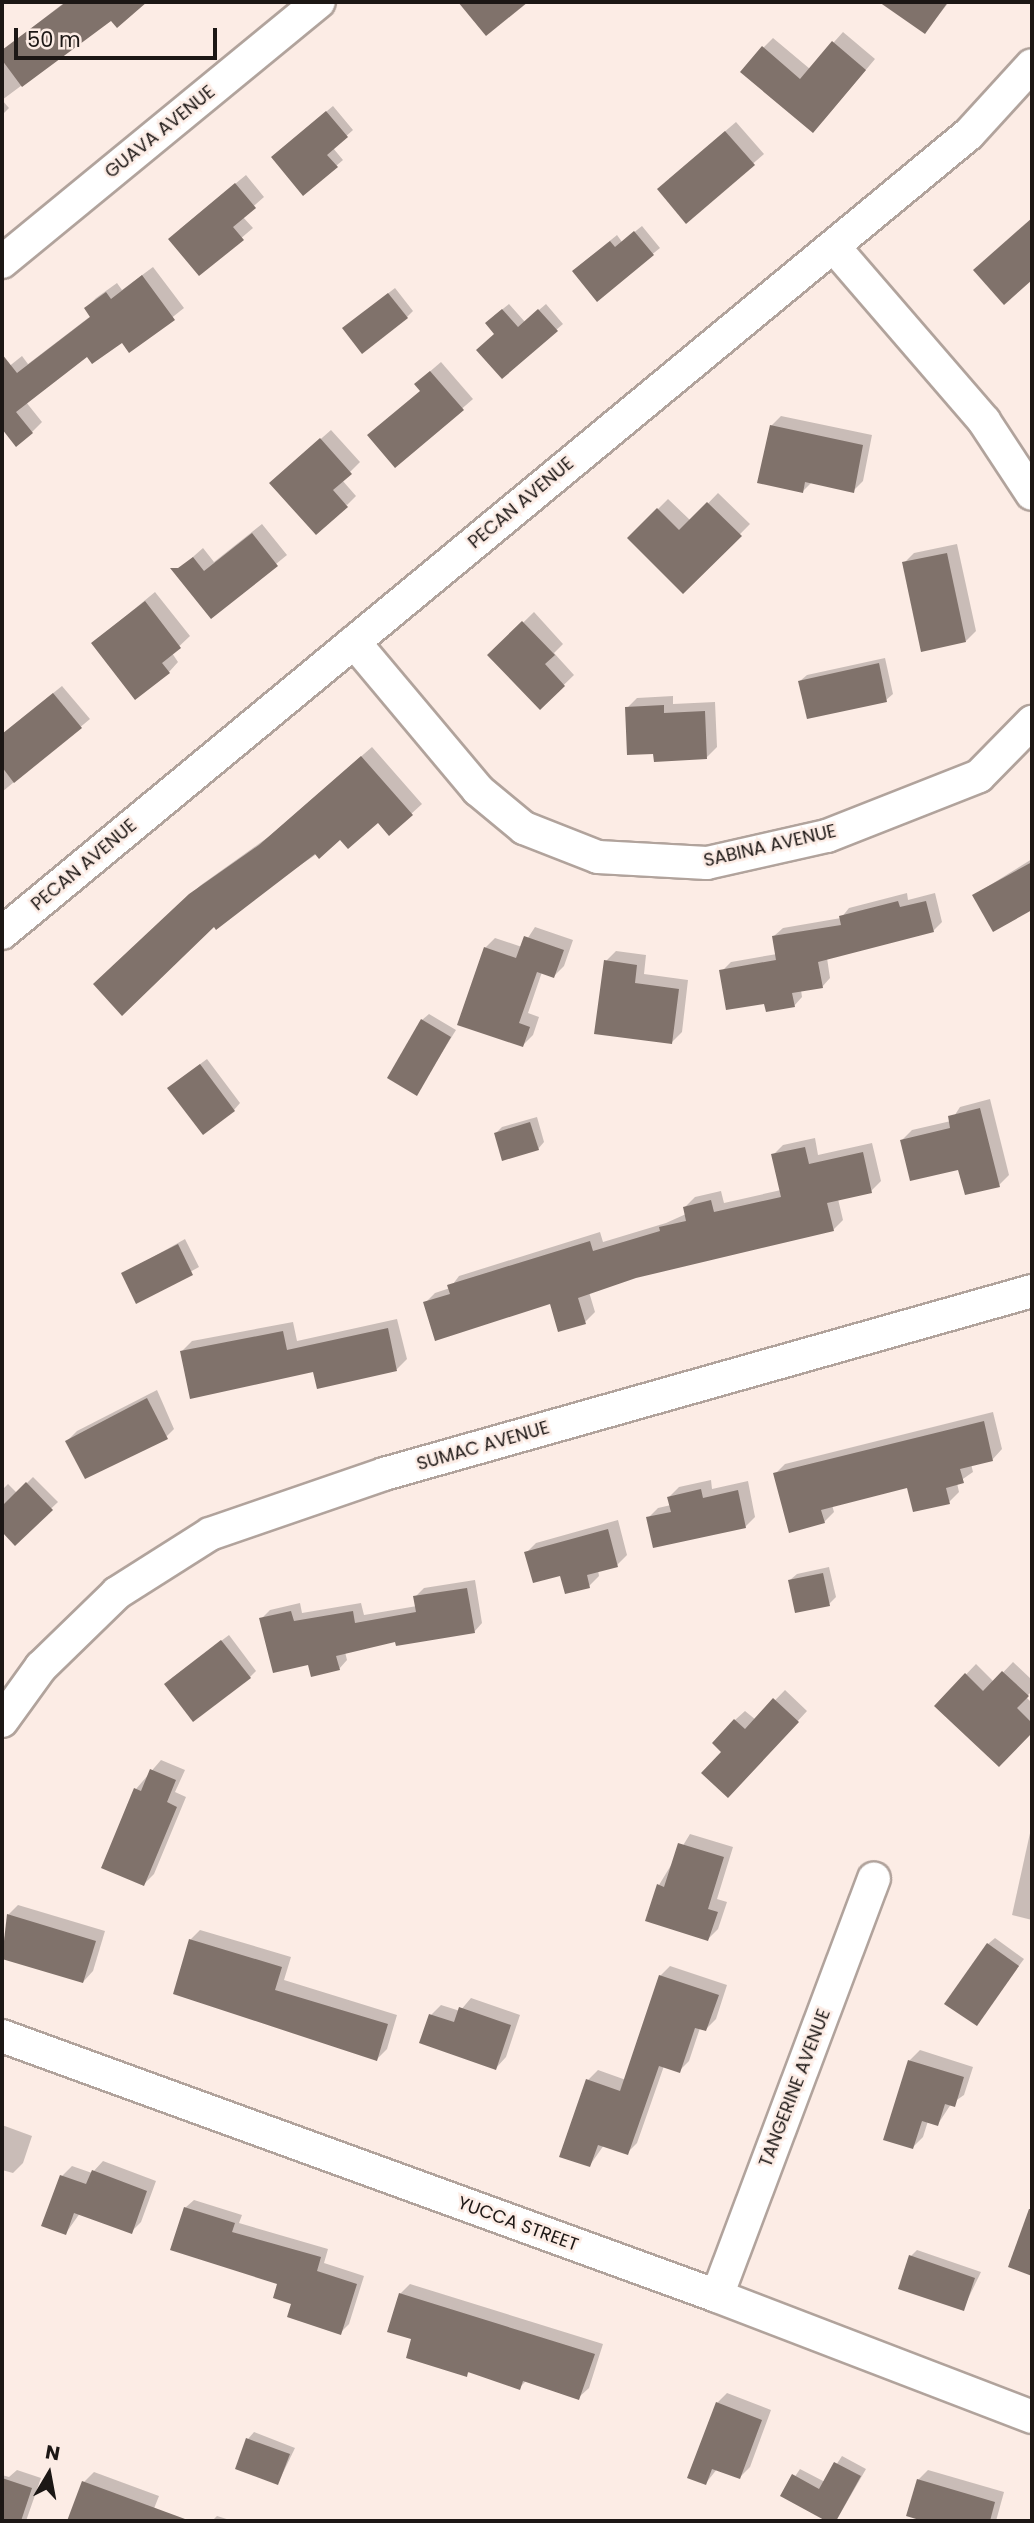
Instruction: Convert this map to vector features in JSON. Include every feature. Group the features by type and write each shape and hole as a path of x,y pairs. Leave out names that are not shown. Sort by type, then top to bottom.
{"street":[{"name":"GUAVA AVENUE","path":"2,262 319,2"},
{"name":"PECAN AVENUE","path":"2,933 969,134 1032,65"},
{"path":"834,247 984,421 1032,494"},
{"name":"SABINA AVENUE","path":"354,642 478,790 524,828 598,857 707,863 827,836 979,776 1032,722"},
{"name":"SUMAC AVENUE","path":"2,1721 41,1667 117,1594 210,1534 384,1474 1032,1291"},
{"name":"TANGERINE AVENUE","path":"717,2296 874,1880"},
{"name":"YUCCA STREET","path":"2,2036 717,2296 1032,2417"}],"building":[{"path":"66,2 147,2 117,28 111,21 22,87 2,60 2,50"},
{"path":"458,2 528,2 486,36"},
{"path":"879,2 948,2 925,34"},
{"path":"832,41 866,70 813,133 740,72 762,46 800,79"},
{"path":"326,111 348,137 327,155 338,167 303,196 271,157"},
{"path":"725,131 755,165 686,224 657,189"},
{"path":"235,183 256,208 233,227 244,240 199,276 168,239"},
{"path":"1032,218 1032,280 1004,305 973,270"},
{"path":"634,231 654,255 597,302 572,271 610,241 615,247"},
{"path":"142,275 175,320 129,353 122,343 92,364 87,357 16,412 33,433 16,447 2,429 2,354 17,373 90,317 84,308 106,292 111,299"},
{"path":"388,293 408,318 362,354 342,328"},
{"path":"502,309 518,327 538,309 558,331 502,379 476,350 494,334 485,323"},
{"path":"430,371 464,410 395,468 367,435 420,391 414,384"},
{"path":"770,425 863,445 854,493 805,482 803,493 757,483"},
{"path":"320,438 352,474 333,490 348,507 316,535 269,483"},
{"path":"707,502 742,536 683,594 627,538 657,508 679,530"},
{"path":"252,533 278,566 211,619 170,568 178,568 193,557 204,571"},
{"path":"947,553 966,642 921,652 902,562"},
{"path":"145,601 181,648 162,663 170,673 135,700 91,643"},
{"path":"522,621 555,655 545,664 565,686 540,710 487,655"},
{"path":"879,663 887,702 807,719 798,681"},
{"path":"53,693 82,728 14,783 2,767 2,734"},
{"path":"664,705 664,713 705,711 707,759 654,762 653,754 627,755 625,707"},
{"path":"361,756 413,815 389,836 378,823 348,849 340,840 319,859 315,854 216,930 214,927 122,1016 93,984 189,894 259,845"},
{"path":"1032,862 1032,910 993,932 972,895"},
{"path":"898,901 900,907 926,901 934,932 818,962 823,988 792,993 795,1007 766,1012 764,1004 726,1010 719,970 776,960 772,936 841,925 839,916"},
{"path":"524,936 564,950 554,978 537,972 519,1023 530,1027 523,1047 457,1025 484,947 516,958"},
{"path":"604,960 637,965 635,983 679,989 672,1044 594,1034"},
{"path":"421,1019 451,1037 417,1096 387,1078"},
{"path":"200,1064 235,1111 203,1135 167,1088"},
{"path":"980,1108 1000,1187 965,1195 958,1170 910,1181 900,1140 950,1128 948,1116"},
{"path":"530,1122 539,1150 502,1161 494,1133"},
{"path":"805,1147 809,1164 863,1152 872,1193 827,1203 834,1231 636,1278 578,1298 586,1324 558,1332 550,1304 435,1341 423,1302 450,1294 447,1285 590,1241 593,1251 660,1231 659,1227 686,1221 683,1207 711,1200 714,1212 781,1197 771,1154"},
{"path":"178,1244 193,1275 136,1304 121,1273"},
{"path":"388,1328 397,1371 317,1389 313,1372 190,1399 180,1351 283,1331 287,1350"},
{"path":"147,1398 168,1439 85,1479 65,1441"},
{"path":"984,1421 993,1461 960,1469 964,1483 946,1488 950,1504 913,1512 907,1488 821,1510 825,1523 789,1533 773,1473"},
{"path":"26,1482 53,1510 15,1546 2,1532 2,1506"},
{"path":"701,1489 703,1498 738,1490 746,1528 653,1548 646,1517 671,1512 667,1497"},
{"path":"608,1529 618,1567 587,1575 590,1588 565,1594 560,1576 533,1583 524,1552"},
{"path":"823,1573 830,1606 795,1613 788,1580"},
{"path":"467,1588 475,1633 396,1646 395,1642 336,1656 340,1670 311,1677 308,1665 273,1673 259,1618 291,1611 294,1621 353,1611 355,1623 416,1612 413,1596"},
{"path":"221,1640 251,1678 193,1722 164,1684"},
{"path":"1002,1671 1029,1696 1017,1708 1032,1723 1032,1733 999,1767 934,1706 965,1673 983,1691"},
{"path":"773,1698 799,1722 728,1798 701,1773 721,1752 712,1743 734,1719 745,1729"},
{"path":"150,1769 176,1780 167,1802 177,1807 144,1886 101,1868 134,1788 141,1791"},
{"path":"678,1843 724,1857 708,1909 718,1912 708,1941 645,1921 657,1884 664,1887"},
{"path":"7,1914 96,1941 83,1983 2,1959"},
{"path":"189,1939 282,1967 275,1990 388,2024 377,2061 173,1994"},
{"path":"987,1943 1019,1966 977,2026 944,2004"},
{"path":"659,1975 719,1995 706,2031 695,2028 680,2073 659,2066 628,2155 598,2145 590,2167 559,2157 586,2079 620,2091"},
{"path":"459,2007 511,2025 496,2070 419,2043 429,2014 454,2022"},
{"path":"908,2060 964,2077 955,2107 945,2104 938,2126 922,2121 913,2149 883,2140"},
{"path":"92,2170 147,2191 132,2234 74,2213 66,2235 41,2226 60,2175 86,2184"},
{"path":"184,2207 235,2223 232,2232 321,2257 317,2271 357,2284 341,2335 287,2317 291,2304 273,2298 277,2284 170,2250"},
{"path":"1029,2209 1032,2209 1032,2276 1008,2267"},
{"path":"909,2255 975,2278 964,2311 898,2289"},
{"path":"399,2293 595,2354 579,2400 523,2381 520,2390 468,2372 467,2377 406,2358 411,2339 387,2332"},
{"path":"716,2402 762,2420 740,2479 712,2469 706,2485 687,2478"},
{"path":"246,2438 290,2454 278,2485 235,2469"},
{"path":"834,2462 861,2476 836,2521 826,2521 780,2496 792,2474 819,2489"},
{"path":"2,2478 32,2488 21,2521 2,2521"},
{"path":"917,2479 995,2502 990,2521 923,2521 906,2516"},
{"path":"82,2481 185,2519 185,2521 67,2521"}]}
